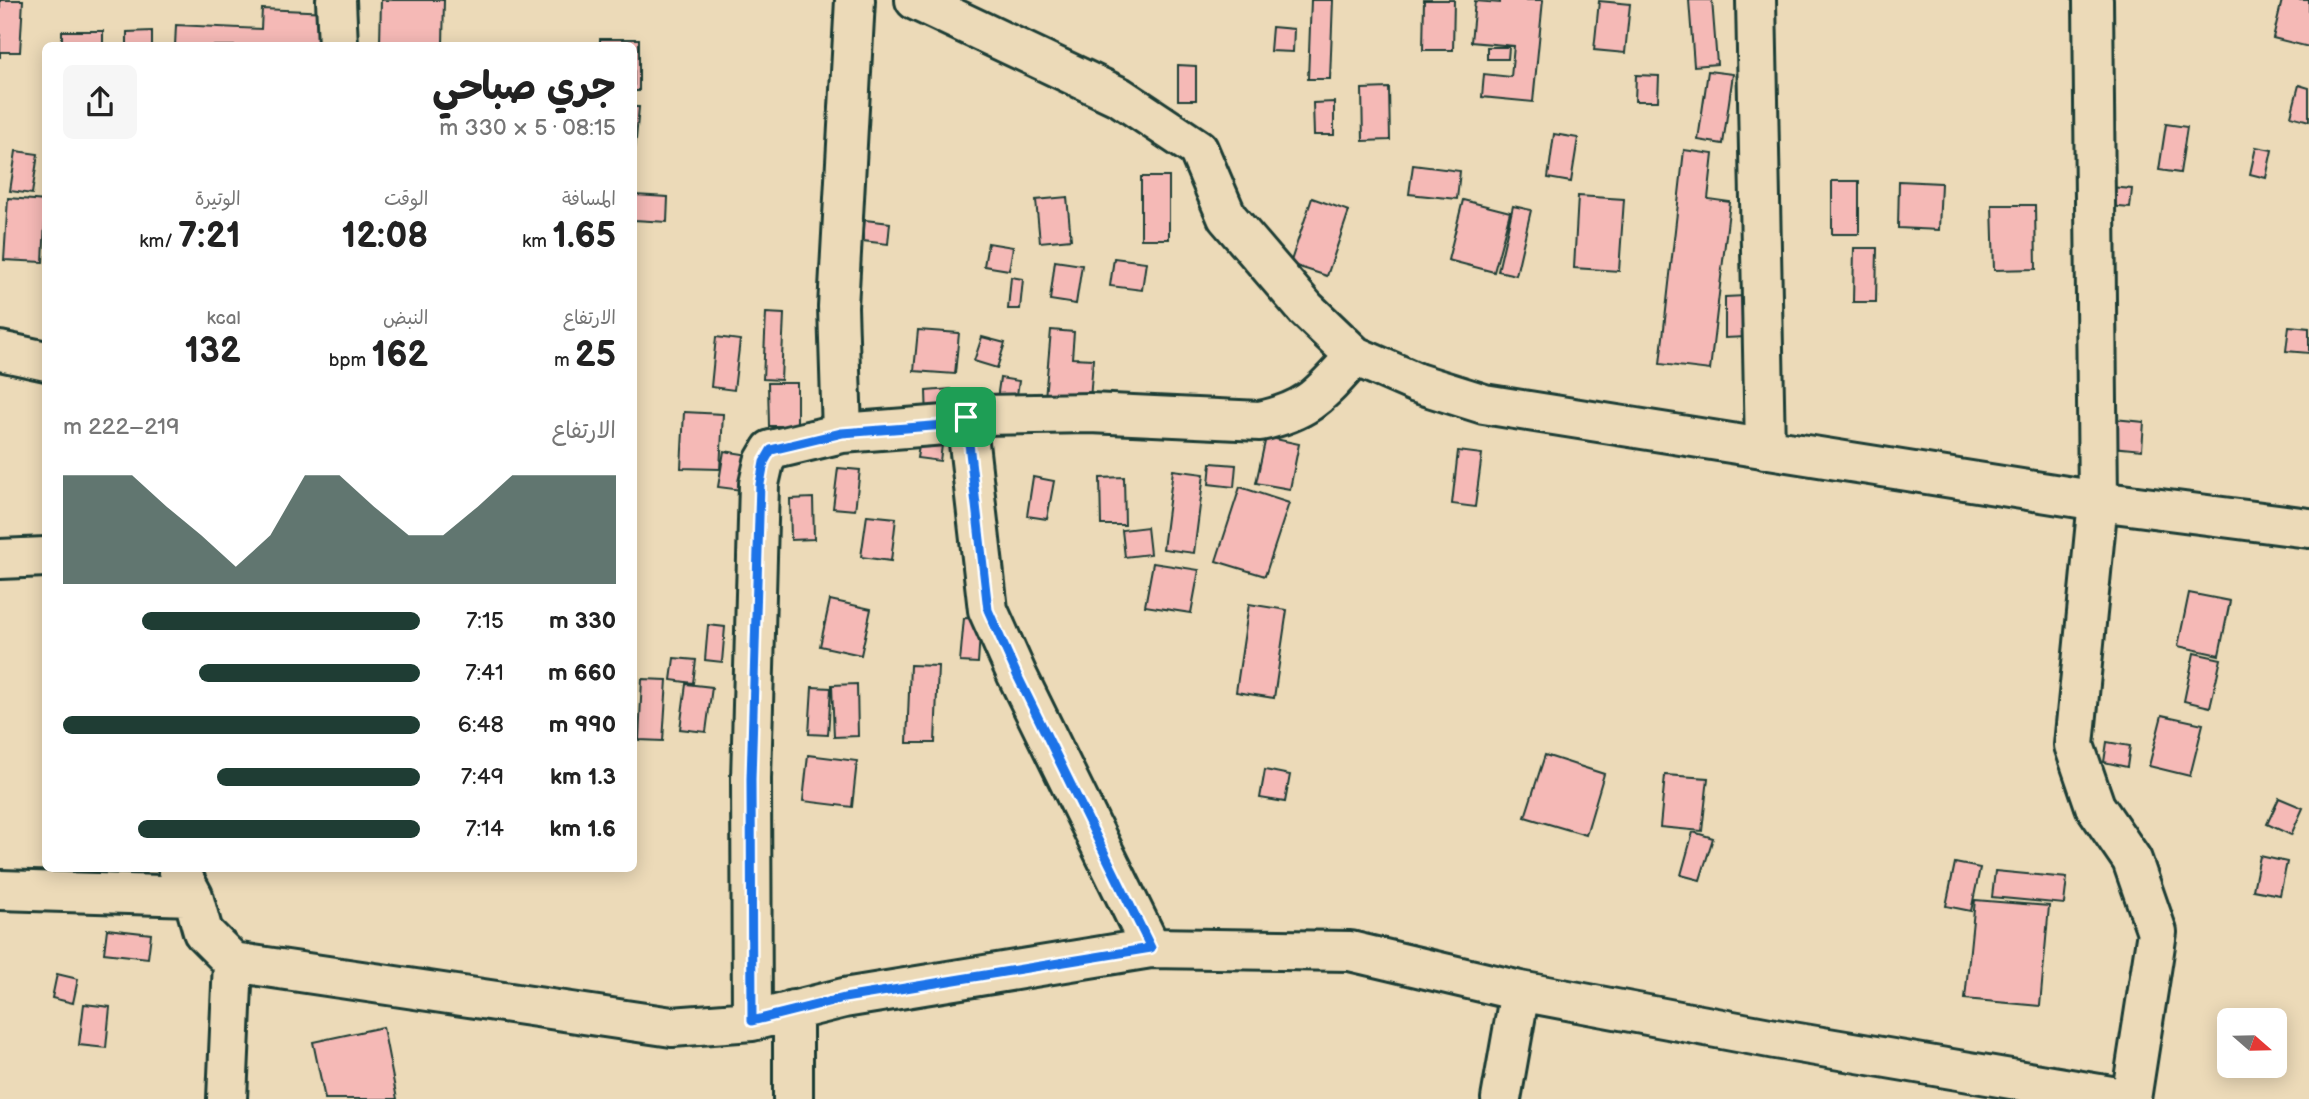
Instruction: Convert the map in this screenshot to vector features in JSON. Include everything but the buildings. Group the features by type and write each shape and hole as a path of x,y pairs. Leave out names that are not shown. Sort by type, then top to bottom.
{"street":[{"path":"336,0 338,42"},
{"path":"842,433 838,307 855,0"},
{"path":"915,0 1120,97 1198,149 1227,218 1306,309 1355,356 1417,383 1485,404 2098,501 2309,528"},
{"path":"1756,0 1765,449"},
{"path":"0,890 185,882 203,932 233,962 672,1027 752,1021 870,993 1151,948 1350,951 1520,990 1775,1039 2130,1099 2157,932 2132,860 2095,806 2074,745 2098,501 2093,0"},
{"path":"0,351 42,360"},
{"path":"752,1021 751,779 760,484 764,462 771,450 842,433 945,425 966,417 1090,413 1260,421 1287,415 1313,402 1355,356"},
{"path":"966,417 988,610 1017,675 1151,948"},
{"path":"0,559 42,558"},
{"path":"227,1099 233,962"},
{"path":"1501,1099 1520,990"},
{"path":"793,1010 793,1099"}],"route":[{"path":"966,417 988,610 1001,643 1151,948 844,998 752,1021 751,779 760,484 764,462 771,450 842,433 945,425 966,417"}]}
